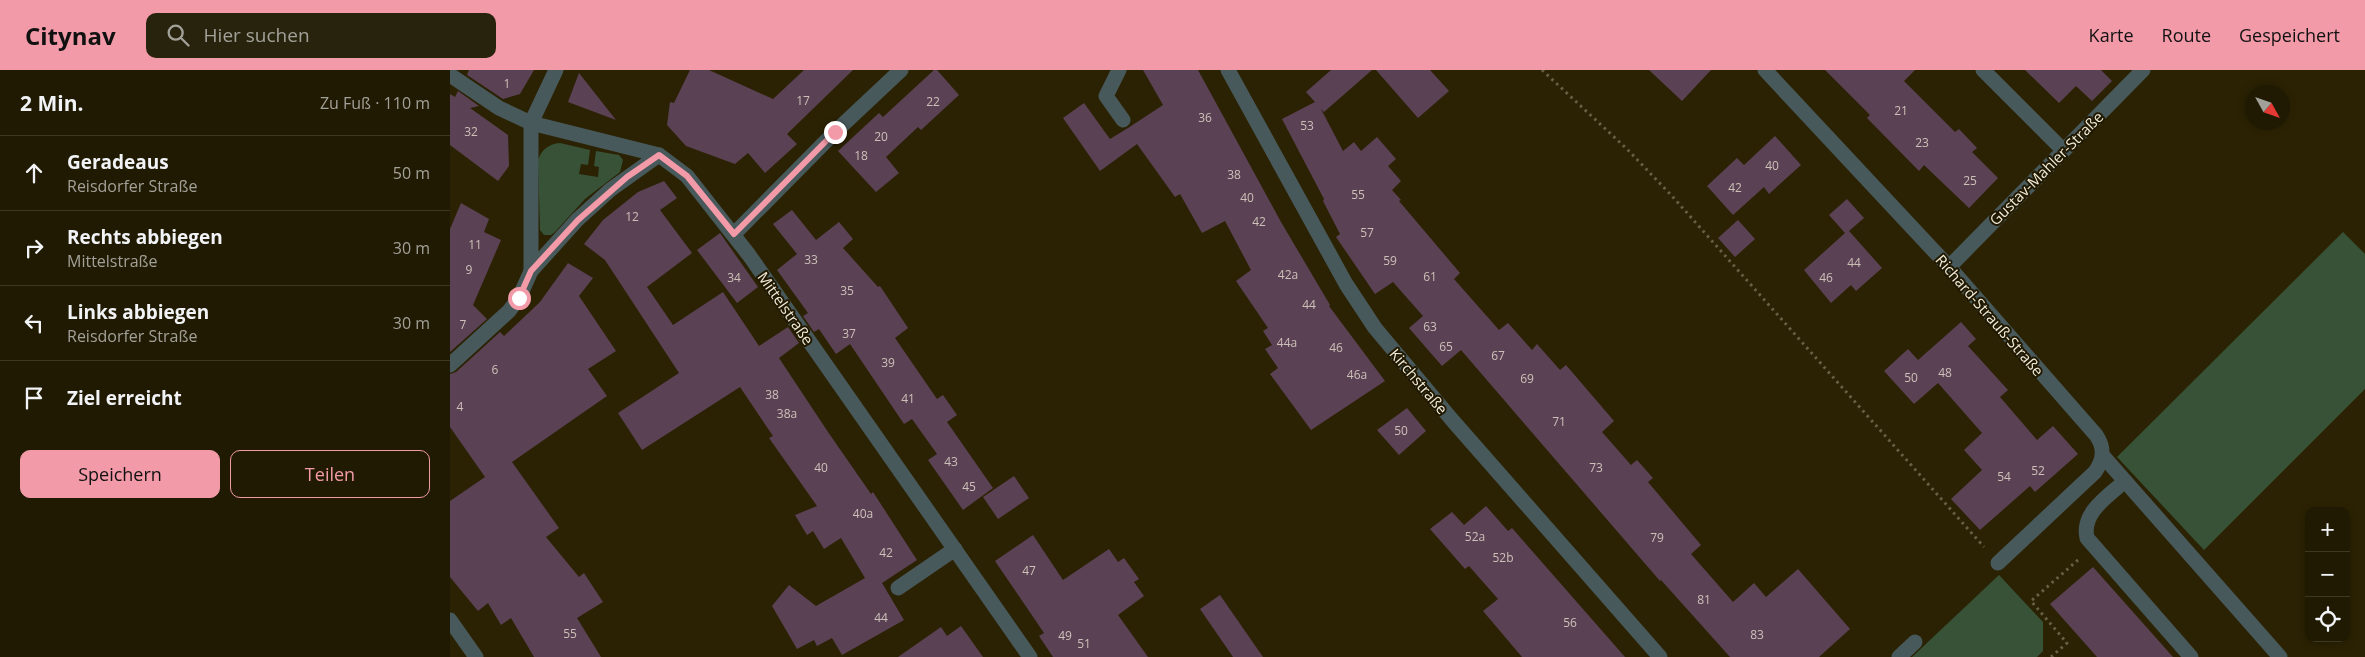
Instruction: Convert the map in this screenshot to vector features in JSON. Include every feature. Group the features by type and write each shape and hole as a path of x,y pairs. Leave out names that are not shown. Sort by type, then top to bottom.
{"street":[{"path":"531,271 531,123 556,70"},
{"path":"734,234 835,132 901,70"},
{"path":"1119,70 1106,96 1123,120"},
{"name":"Kirchstraße","path":"1228,70 1346,284 1375,328 1452,421 1660,657"},
{"name":"Richard-Strauß-Straße","path":"1765,70 1948,267 2096,435 2102,445 2103,456"},
{"path":"1983,70 2063,150"},
{"name":"Gustav-Mahler-Straße","path":"1948,267 2143,70"},
{"name":"Mittelstraße","path":"450,75 499,108 531,123 659,155 687,176 734,234 1030,657"},
{"path":"450,365 509,311 519,298 531,271 594,205 627,177 659,155"},
{"path":"1998,563 2090,477 2099,467 2103,456 2280,657"},
{"path":"2125,481 2094,509 2086,523 2087,538 2191,657"},
{"path":"898,588 955,549"},
{"path":"450,620 476,657"},
{"path":"1899,657 1915,642"}],"path":[{"path":"1542,70 1627,149 1672,196 1998,563"},
{"path":"2050,657 2067,643 2031,601 2094,547"}],"green space":[{"path":"560,143 590,150 588,165 581,164 579,174 598,177 599,167 594,166 596,151 619,155 623,160 620,172 585,199 555,232 551,235 544,235 540,230 538,160 546,148"},
{"path":"2343,232 2365,254 2365,389 2204,550 2117,457"},
{"path":"1999,575 2043,622 2043,651 2037,657 1912,657"}],"building":[{"path":"469,70 534,70 520,94 503,99 467,75"},
{"path":"690,70 709,70 773,99 804,70 853,70 787,134 797,144 765,173 748,153 735,164 686,146 667,125 670,102 674,103"},
{"path":"934,70 937,70 959,95 921,130 918,127 886,157 899,173 876,192 838,151 879,113 883,117"},
{"path":"1143,70 1198,70 1329,306 1385,381 1311,430 1270,374 1278,368 1265,349 1272,345 1263,331 1268,328 1236,281 1251,270 1225,221 1202,233 1180,194 1175,197 1137,144 1100,171 1063,118 1084,103 1110,139 1163,105"},
{"path":"1331,70 1372,70 1324,112 1321,109 1343,151 1354,142 1361,151 1377,137 1396,159 1388,166 1401,181 1392,190 1401,200 1399,201 1460,273 1454,279 1499,330 1508,323 1532,350 1537,344 1560,370 1566,365 1614,421 1602,432 1631,465 1637,460 1653,478 1648,482 1701,545 1691,554 1733,602 1754,583 1766,597 1798,569 1850,629 1819,657 1730,657 1660,581 1461,350 1442,366 1409,328 1423,316 1393,282 1375,294 1336,237 1340,234 1323,201 1324,199 1282,119 1315,102 1306,92"},
{"path":"1376,70 1430,70 1449,91 1418,118"},
{"path":"1649,70 1711,70 1682,101"},
{"path":"1825,70 1915,70 1904,81 1955,132 1959,129 1977,148 1972,152 1998,178 1969,208 1924,165 1919,171 1867,118 1870,115"},
{"path":"2025,70 2101,70 2112,81 2092,101 2076,86 2059,103"},
{"path":"579,73 616,120 568,102"},
{"path":"458,91 479,106 470,108 508,135 509,166 498,181 450,145 450,94 455,97"},
{"path":"1775,136 1801,165 1769,194 1764,187 1733,215 1707,186 1737,158 1744,165"},
{"path":"664,181 677,198 660,210 692,253 647,287 673,325 723,292 759,346 788,327 799,343 779,358 871,494 873,492 917,560 882,583 904,620 842,655 832,638 817,646 814,640 797,649 772,606 789,585 816,606 865,578 841,538 824,549 813,531 807,535 795,515 817,506 769,438 773,436 740,387 642,450 618,413 679,373 605,260 584,244 603,220 638,192"},
{"path":"1847,199 1864,218 1849,231 1882,268 1856,291 1851,285 1831,303 1804,270 1845,233 1829,215"},
{"path":"461,203 489,219 484,232 501,240 473,305 487,319 450,352 450,229"},
{"path":"792,210 816,240 839,222 853,239 843,248 878,287 880,286 908,328 895,338 937,399 943,395 957,415 947,422 993,488 963,510 928,460 937,454 912,419 904,424 850,344 836,354 819,329 814,332 803,316 808,313 777,270 797,254 773,224"},
{"path":"1738,220 1755,239 1735,257 1718,238"},
{"path":"720,233 758,287 737,303 697,250"},
{"path":"568,263 593,278 579,296 616,351 588,369 607,396 512,462 559,528 546,537 579,577 584,573 603,602 577,618 601,657 534,657 511,618 501,625 488,603 478,611 450,577 450,501 485,477 450,427 450,374 456,372 500,332 504,336 540,302"},
{"path":"1961,322 1976,339 1968,346 2008,390 2000,397 2037,440 2053,426 2078,454 2035,492 2030,486 1980,530 1951,499 1982,470 1964,450 1982,433 1938,383 1914,404 1884,371 1908,349 1918,360"},
{"path":"1407,408 1426,431 1399,455 1377,430"},
{"path":"1014,476 1029,498 998,519 983,497"},
{"path":"1486,506 1508,531 1512,528 1625,657 1522,657 1483,611 1498,599 1469,566 1465,569 1430,529 1452,512 1464,525"},
{"path":"1033,535 1063,580 1109,549 1118,562 1124,558 1139,579 1134,582 1144,596 1118,615 1148,657 1053,657 1039,636 1044,633 995,561"},
{"path":"2093,567 2173,657 2097,657 2050,604"},
{"path":"1220,595 1263,657 1233,657 1200,609"},
{"path":"961,626 983,657 898,657 941,627 947,636"}],"route":[{"path":"519,298 531,271 578,220 627,177 659,155 669,160 687,176 734,234 835,132"}]}
